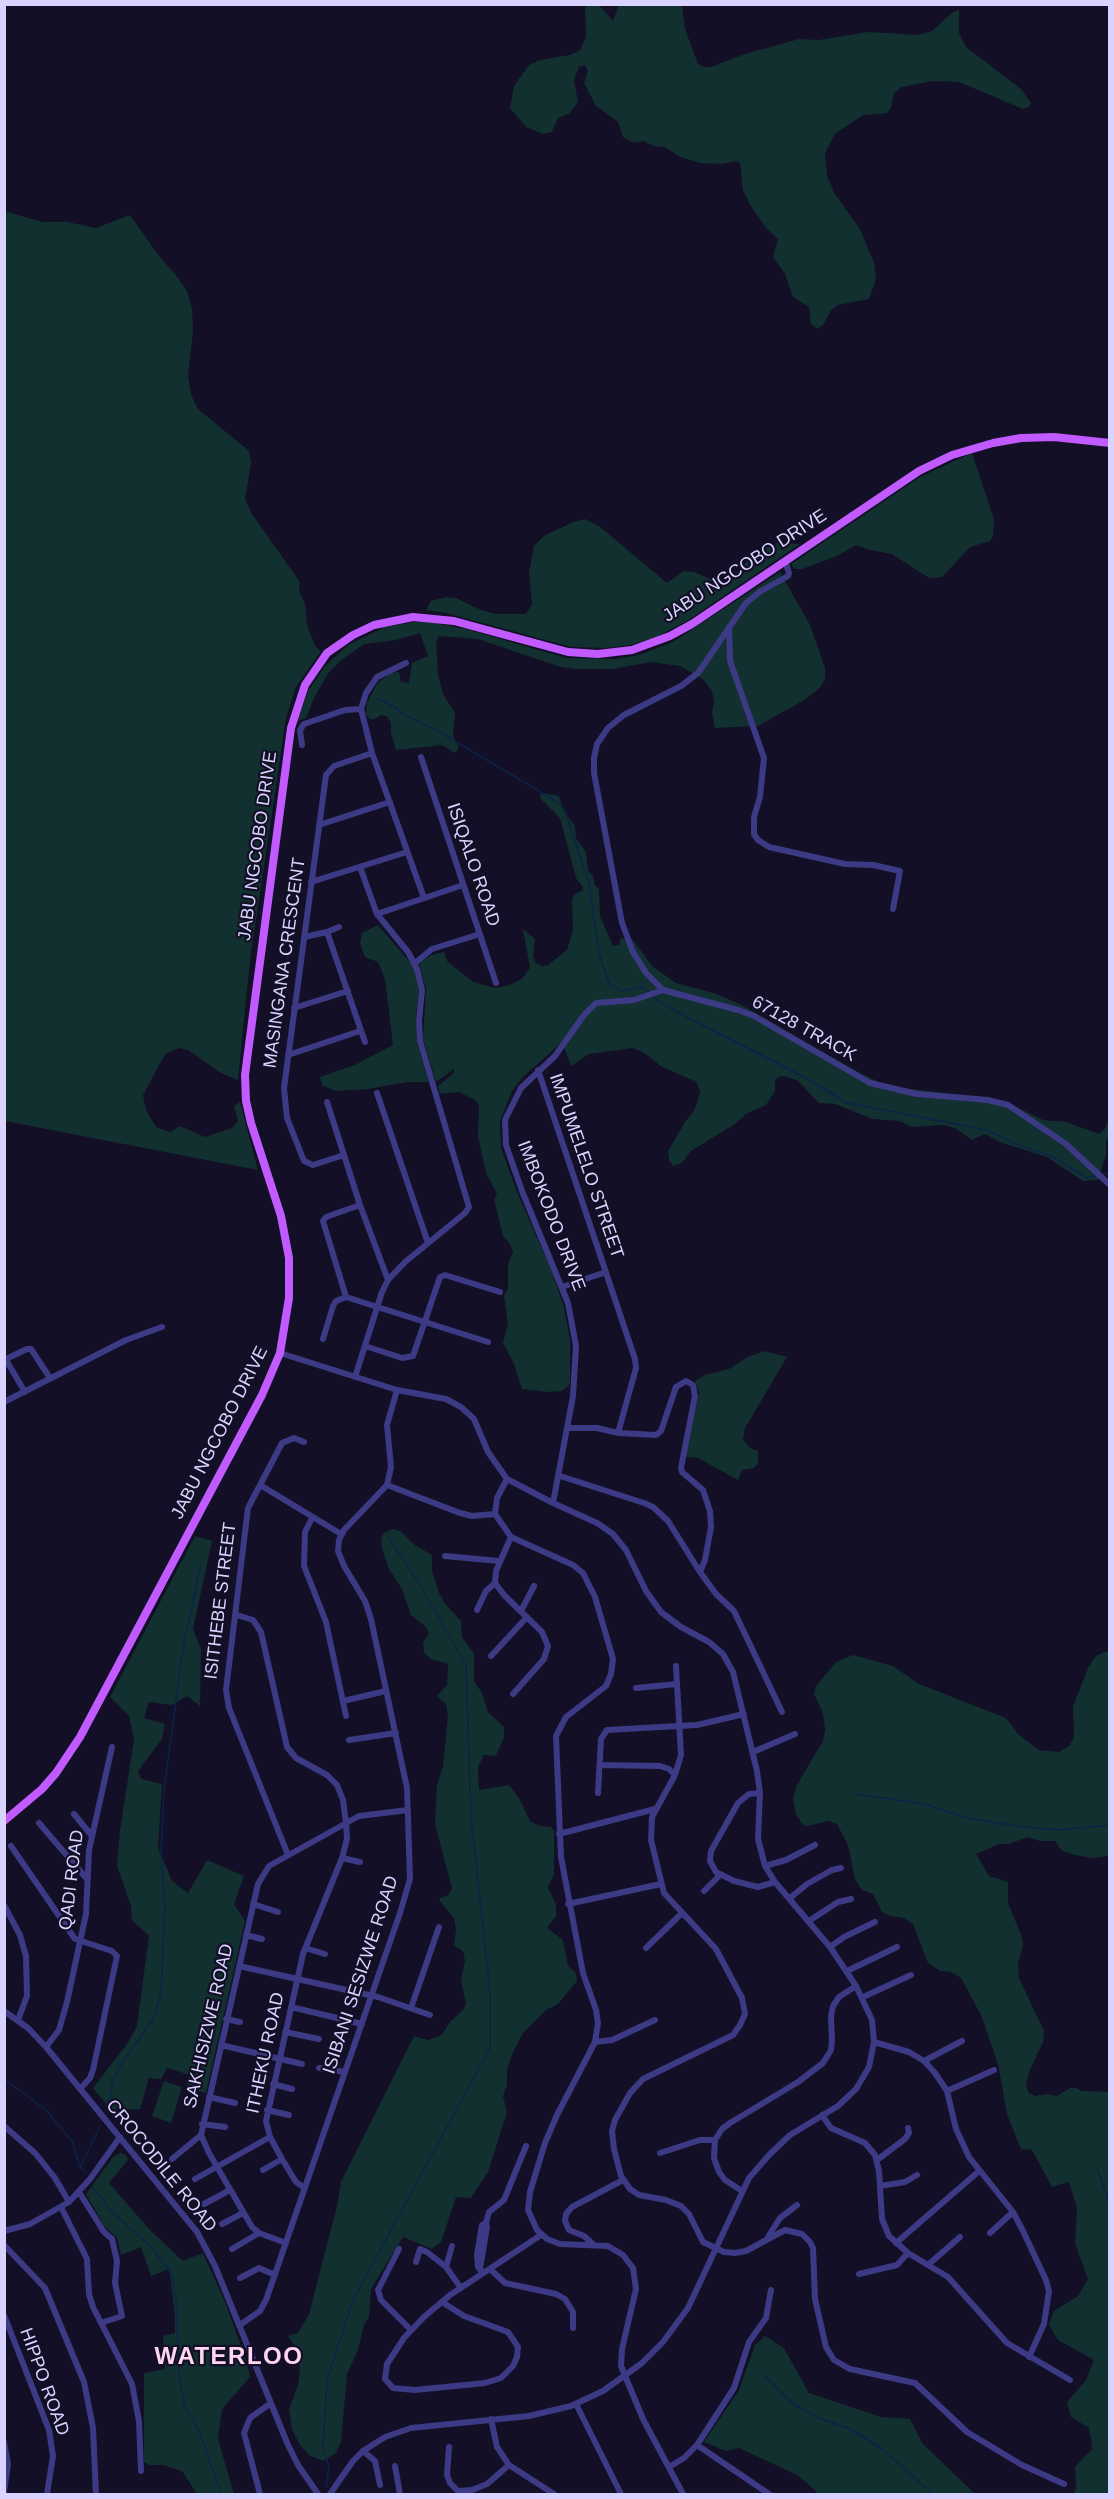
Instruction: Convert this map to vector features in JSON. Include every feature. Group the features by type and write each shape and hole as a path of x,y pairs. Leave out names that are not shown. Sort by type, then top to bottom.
{"main road":[{"name":"JABU NGCOBO DRIVE","path":"4,1821 42,1789 56,1773 80,1737 262,1395 280,1353 289,1298 288,1258 281,1216 251,1123 246,1101 245,1075 291,728 301,694 327,653 353,635 374,625 413,617 454,621 568,652 598,654 632,650 670,636 692,624 920,471 952,455 993,443 1021,438 1054,437 1110,443"}],"street":[{"path":"663,990 640,965 622,923 593,765 597,744 608,728 639,706 681,686 698,673 729,626 752,597 787,577 789,573 785,561"},
{"path":"729,626 730,661 765,758 753,827 758,840 769,847 837,863 873,865 900,871 893,909"},
{"path":"406,663 377,677 366,693 361,709 372,753 424,898"},
{"path":"302,745 300,730 304,724 345,710 361,709"},
{"name":"MASINGANA CRESCENT","path":"344,1155 313,1165 306,1163 301,1158 287,1118 284,1100 294,1008 328,772 334,766 372,753"},
{"name":"ISIQALO ROAD","path":"421,757 496,983"},
{"path":"319,825 390,802"},
{"path":"311,882 406,852"},
{"path":"355,1377 388,1280 405,1262 465,1213 469,1207 420,1041 422,990 415,963 377,914 360,867"},
{"path":"377,914 464,885"},
{"path":"304,938 339,927"},
{"path":"327,932 365,1042"},
{"path":"415,963 432,949 480,934"},
{"name":"IMBOKODO DRIVE","path":"553,1503 569,1428 575,1379 576,1346 572,1320 562,1287 522,1191 504,1133 506,1120 513,1100 529,1078 555,1056 584,1015 596,1003 634,1000 663,990"},
{"name":"67128 TRACK","path":"663,990 754,1016 870,1083 917,1094 988,1100 1008,1105 1066,1144 1110,1185"},
{"path":"294,1008 348,991"},
{"path":"288,1055 360,1031"},
{"name":"IMPUMELELO STREET","path":"538,1070 636,1363 618,1432"},
{"path":"377,1093 428,1243"},
{"path":"327,1102 360,1205 388,1280"},
{"path":"346,1297 323,1221 326,1217 360,1205"},
{"name":"IMPUMELELO STREET","path":"562,1287 606,1272"},
{"path":"365,1347 409,1359 414,1354 440,1277 445,1275 500,1292"},
{"path":"323,1339 333,1306 336,1301 346,1297 488,1342"},
{"path":"4,1402 126,1340 162,1327"},
{"path":"25,1392 5,1360 27,1349 32,1349 50,1378"},
{"path":"280,1353 397,1390 446,1399 461,1407 474,1419 488,1452 507,1479 597,1523 614,1534 626,1550 646,1591 661,1612 718,1649 733,1672 753,1752 760,1793 758,1839 765,1866 775,1882 809,1921 847,1971 863,1997 872,2020 874,2042 869,2067 856,2089 845,2100 778,2145 757,2168 742,2191 688,2308 653,2353 624,2377 576,2404 529,2416 411,2428 385,2437 363,2451 347,2468 330,2494"},
{"path":"569,1428 597,1428 653,1435 659,1433 676,1386 686,1381 695,1387 681,1468 682,1472 703,1490 710,1511 711,1527 705,1560 700,1572"},
{"path":"260,1485 341,1534 387,1485 391,1467 387,1425 397,1390"},
{"name":"ISITHEBE STREET","path":"288,1855 228,1702 227,1683 237,1615 246,1515 250,1502 282,1443 294,1438 303,1442"},
{"path":"560,1476 653,1507 668,1521 700,1572 721,1599 734,1611 773,1700 782,1712"},
{"path":"507,1479 497,1498 495,1514 511,1537 573,1565 583,1573 595,1597 613,1659 611,1674 606,1686 566,1717 555,1736 559,1834 568,1904 585,1980 597,2017 595,2042 553,2124 530,2192 528,2204 530,2217 541,2235 560,2244 608,2246 623,2254 634,2273 636,2289 621,2356 624,2377 682,2494"},
{"path":"387,1485 460,1513 472,1516 495,1514"},
{"path":"312,1518 304,1532 304,1566 326,1622 346,1716"},
{"name":"ISIBANI SESIZWE ROAD","path":"240,2325 263,2307 410,1879 405,1777 368,1609 340,1557 338,1546 341,1534"},
{"path":"511,1537 499,1561 495,1583 500,1592 545,1636 547,1651 539,1665 513,1694"},
{"path":"445,1556 499,1561"},
{"path":"477,1610 486,1592 495,1583"},
{"path":"521,1611 534,1586"},
{"name":"ITHEKU ROAD","path":"237,1615 253,1620 261,1632 288,1747 301,1762 323,1772 337,1785 343,1800 346,1824 347,1839 342,1858 305,1948 267,2110 266,2124 270,2137 296,2182 305,2188"},
{"path":"491,1656 527,1617"},
{"path":"676,1666 681,1755 675,1774 655,1809 650,1831 661,1884 667,1897 704,1934 723,1960 742,1998 744,2014 733,2035 643,2079 630,2093 615,2120 612,2132 614,2149 623,2180 639,2195 681,2205 689,2214 700,2239 716,2249 740,2253 781,2231 790,2230 802,2234 812,2244 815,2299 826,2347 834,2360 849,2369 915,2383 967,2432 1033,2471 1064,2484"},
{"path":"636,1688 677,1684"},
{"path":"343,1701 386,1691"},
{"path":"598,1793 602,1735 607,1730 705,1724 744,1714"},
{"path":"349,1740 396,1733"},
{"path":"753,1752 795,1734"},
{"name":"QADI ROAD","path":"46,2047 60,2027 80,1943 86,1914 88,1856 112,1747"},
{"path":"600,1765 660,1766 675,1774"},
{"path":"760,1793 752,1792 742,1799 711,1851 711,1864 720,1875 758,1887 775,1882"},
{"path":"559,1834 655,1809"},
{"name":"SAKHISIZWE ROAD","path":"259,2233 243,2213 201,2135 258,1884 264,1872 288,1855 363,1815 408,1810"},
{"path":"74,1814 92,1836"},
{"path":"39,1823 87,1880"},
{"path":"765,1866 786,1860 814,1845"},
{"path":"11,1846 72,1935 80,1943 112,1951 118,1959 93,2070 90,2078 80,2089"},
{"path":"342,1858 360,1862"},
{"path":"790,1898 807,1884 832,1870 841,1868"},
{"path":"704,1891 720,1875"},
{"path":"568,1904 661,1884"},
{"path":"809,1921 838,1902 850,1899"},
{"path":"253,1904 278,1912"},
{"path":"4,1905 20,1935 26,1956 27,1996 18,2020"},
{"path":"645,1948 682,1913"},
{"path":"830,1947 844,1937 875,1922"},
{"path":"411,2008 439,1927"},
{"name":"SAKHISIZWE ROAD","path":"246,1935 262,1939"},
{"path":"847,1971 897,1947"},
{"path":"305,1948 325,1954"},
{"path":"239,1966 371,1996 430,2015"},
{"path":"863,1997 912,1975"},
{"path":"742,2191 725,2180 719,2172 714,2158 715,2140 722,2129 730,2123 798,2082 824,2063 831,2050 833,2006 839,1997 856,1986"},
{"path":"291,2007 362,2024"},
{"name":"CROCODILE ROAD","path":"4,2011 18,2020 46,2047 197,2232 207,2248 298,2465 318,2494"},
{"path":"226,2019 240,2022"},
{"path":"595,2042 612,2040 655,2020"},
{"path":"285,2032 319,2039"},
{"path":"924,2061 962,2041"},
{"path":"874,2042 904,2049 924,2061 941,2080 947,2091 960,2139 978,2172 1013,2212 1043,2272 1049,2291 1044,2324 1029,2357"},
{"path":"221,2045 302,2064"},
{"path":"319,2068 345,2072"},
{"path":"947,2091 994,2070"},
{"path":"273,2084 292,2089"},
{"path":"209,2097 235,2103"},
{"path":"267,2110 289,2115"},
{"path":"822,2115 831,2128 865,2143 873,2150 877,2160 884,2226 896,2243 908,2253 948,2277 998,2335 1029,2357 1070,2380"},
{"name":"SAKHISIZWE ROAD","path":"202,2124 225,2127"},
{"path":"4,2126 35,2153 69,2202"},
{"path":"877,2160 905,2139 909,2133 908,2128"},
{"path":"172,2159 201,2135"},
{"path":"4,2231 30,2224 69,2202 120,2137"},
{"path":"195,2179 270,2137"},
{"path":"660,2153 699,2140 715,2140"},
{"path":"526,2146 504,2200 489,2212 486,2223 482,2225 477,2255 485,2270 498,2278 510,2284 556,2294 565,2299 573,2312 573,2328"},
{"path":"263,2170 282,2158"},
{"path":"896,2243 978,2172"},
{"path":"880,2186 905,2182 917,2175"},
{"path":"593,2244 584,2236 569,2230 565,2221 566,2214 572,2207 623,2180"},
{"path":"204,2204 230,2190"},
{"path":"79,2192 104,2232 112,2239 116,2252 115,2283 122,2316 101,2324"},
{"path":"768,2237 780,2218 797,2205"},
{"path":"61,2207 87,2259 89,2294 101,2324 132,2384 139,2421 141,2471"},
{"path":"990,2233 1013,2212"},
{"path":"222,2224 243,2213"},
{"path":"232,2249 259,2233 286,2243"},
{"path":"442,2302 464,2316 510,2334 516,2343 518,2352 516,2361 508,2373 497,2380 415,2390 393,2388 386,2379 385,2369 395,2350 411,2330 442,2302 485,2270 541,2235"},
{"path":"929,2264 960,2237"},
{"path":"4,2245 45,2288 84,2382 93,2428 96,2494"},
{"path":"446,2267 452,2246"},
{"path":"399,2249 378,2290 381,2300 411,2330"},
{"path":"416,2262 420,2249 446,2267 461,2288"},
{"path":"859,2274 897,2265 908,2253"},
{"path":"240,2278 259,2268 275,2275"},
{"path":"669,2467 684,2458 697,2445 734,2388 749,2342 766,2318 771,2290"},
{"name":"HIPPO ROAD","path":"4,2316 49,2430 53,2456 47,2494"},
{"path":"260,2494 244,2433 250,2418 272,2403"},
{"path":"576,2404 621,2494"},
{"path":"490,2419 497,2447 509,2465 554,2494"},
{"path":"4,2442 8,2464 4,2492"},
{"path":"697,2445 769,2494"},
{"path":"449,2447 447,2475 450,2483 458,2490 472,2490 487,2484 509,2465"},
{"path":"363,2451 375,2461 380,2485"},
{"path":"395,2466 400,2494"}],"green space":[{"path":"585,5 599,5 613,21 619,5 682,5 685,29 698,64 704,67 711,67 745,54 799,39 819,40 868,32 918,35 932,31 953,12 959,10 959,33 966,47 1021,89 1031,103 1029,107 1023,109 959,82 932,81 902,87 894,93 891,108 887,113 863,115 835,134 825,153 827,176 835,194 860,229 874,263 876,279 869,299 838,305 831,310 823,325 817,329 811,324 809,307 793,297 785,274 773,257 778,239 767,229 750,205 743,190 740,163 736,161 722,164 700,163 680,157 665,147 654,146 644,141 634,143 623,137 618,122 596,106 584,83 588,71 585,65 579,67 574,80 578,102 570,113 558,118 552,132 543,134 526,127 510,108 514,86 529,65 540,60 570,55 580,50 586,37"},
{"path":"5,211 42,222 67,222 96,228 130,215 159,256 175,274 187,291 192,309 193,332 188,375 191,395 198,409 249,451 251,463 245,499 252,514 300,582 299,590 305,604 307,625 315,646 321,651 296,687 286,718 250,960 238,1080 221,1073 188,1050 179,1048 167,1053 163,1058 143,1095 146,1110 156,1127 170,1132 180,1126 205,1137 232,1128 238,1121 234,1106 240,1102 258,1170 5,1121"},
{"path":"972,453 994,519 993,535 990,541 970,547 942,577 929,578 892,554 856,545 837,556 802,569 794,569 791,564 920,477"},
{"path":"585,519 599,526 667,583 684,571 695,572 714,581 723,582 730,579 751,557 764,549 777,543 800,544 687,621 654,638 630,645 606,648 571,647 446,613 426,610 431,601 446,597 456,598 481,610 496,614 526,614 532,604 529,573 534,546 544,536 573,522"},
{"path":"780,572 810,625 825,668 825,679 820,688 804,700 758,726 715,728 712,691 703,679 680,666 651,662 613,669 576,669 561,667 478,639 439,636 436,642 438,674 443,694 455,713 453,736 459,747 455,753 442,745 396,750 391,733 391,723 387,716 381,715 370,719 366,715 367,703 377,684 390,673 399,672 401,682 409,683 412,663 428,656 420,633 396,640 364,644 343,659 329,672 306,718 298,721 308,691 325,666 348,645 385,627 415,622 435,623 466,629 566,658 615,659 639,655 673,642"},
{"path":"544,793 559,796 563,810 575,826 576,838 586,852 588,871 599,889 600,916 613,946 619,945 621,938 633,940 652,966 676,983 714,993 740,1004 879,1082 903,1088 995,1099 1011,1104 1043,1120 1066,1122 1099,1134 1105,1129 1109,1118 1109,1141 1106,1140 1106,1154 1098,1180 1083,1181 1047,1157 1000,1142 985,1134 972,1140 955,1128 943,1125 912,1127 899,1121 873,1119 835,1104 819,1103 798,1081 785,1076 778,1077 775,1081 775,1091 766,1105 746,1114 735,1124 691,1151 682,1163 673,1166 669,1160 668,1151 695,1109 700,1092 697,1082 662,1067 643,1052 632,1048 589,1054 571,1066 562,1042 523,1077 512,1091 500,1121 501,1148 517,1192 552,1272 564,1307 570,1340 570,1384 562,1391 522,1389 514,1364 503,1343 508,1324 504,1296 508,1288 508,1264 513,1252 503,1236 494,1199 497,1194 486,1173 478,1136 479,1105 475,1100 459,1092 440,1094 438,1086 454,1073 454,1069 436,1082 423,1039 426,989 419,963 431,955 444,952 447,961 473,982 495,988 510,985 522,979 530,968 523,929 535,939 533,957 536,963 542,966 548,965 567,950 573,930 572,899 575,894 583,890 583,887 576,878 560,818 541,799 540,795"},
{"path":"378,925 414,967 419,988 416,1016 417,1043 429,1082 407,1082 368,1089 335,1091 322,1085 320,1077 355,1065 393,1045 385,979 378,962 365,957 360,944 362,933"},
{"path":"765,1351 787,1357 745,1428 743,1440 750,1448 758,1451 758,1463 754,1468 742,1470 738,1480 698,1458 685,1457 699,1393 695,1381 705,1375 729,1369 748,1357"},
{"path":"393,1529 400,1531 415,1545 432,1555 432,1571 439,1593 446,1605 461,1621 462,1637 474,1654 474,1681 482,1693 488,1712 504,1727 504,1737 496,1756 484,1755 478,1767 479,1790 509,1785 519,1798 530,1821 540,1826 551,1827 554,1831 554,1875 548,1887 556,1905 556,1916 547,1928 563,1940 568,1966 576,1973 577,1981 558,2004 546,2010 523,2033 513,2053 507,2069 507,2085 503,2096 507,2112 488,2172 471,2198 456,2197 441,2242 432,2249 403,2237 371,2289 369,2317 347,2374 341,2442 336,2453 323,2461 309,2455 300,2445 292,2430 289,2409 298,2385 300,2370 297,2350 288,2336 298,2333 309,2314 341,2182 414,2036 428,2040 442,2035 450,2022 464,2009 466,2003 461,1980 465,1962 464,1954 462,1950 454,1946 456,1929 454,1918 439,1900 448,1895 452,1888 435,1824 437,1785 443,1766 448,1716 446,1704 437,1696 447,1685 448,1664 431,1659 424,1653 423,1643 429,1633 426,1627 411,1615 402,1589 389,1569 381,1538 384,1533"},
{"path":"195,1536 212,1541 193,1629 201,1649 200,1706 187,1696 172,1705 149,1702 144,1718 165,1724 162,1739 138,1771 141,1779 162,1784 158,1848 172,1881 188,1893 207,1860 244,1876 234,1904 245,1921 206,2093 186,2087 190,2075 167,2068 161,2079 149,2078 140,2109 112,2111 93,2088 127,2044 137,2026 149,1936 132,1920 131,1906 117,1866 134,1739 129,1716 110,1697"},
{"path":"1109,1650 1109,1856 1091,1858 1075,1855 1062,1851 1055,1841 1040,1841 1028,1837 1009,1844 999,1844 976,1854 989,1876 1008,1882 1008,1903 1023,1945 1018,1964 1019,1978 1044,2031 1043,2042 1029,2072 1026,2086 1029,2093 1035,2096 1046,2094 1057,2096 1070,2088 1109,2092 1109,2494 1074,2494 1075,2467 1092,2449 1092,2445 1089,2428 1071,2417 1067,2402 1086,2380 1094,2360 1058,2340 1049,2325 1054,2311 1078,2296 1088,2279 1075,2243 1077,2208 1069,2182 1052,2187 1032,2150 1021,2149 1007,2114 998,2064 981,2015 961,1978 951,1972 940,1971 928,1963 913,1924 904,1918 882,1912 873,1894 862,1890 855,1879 848,1845 837,1824 829,1821 803,1825 796,1814 793,1798 797,1785 823,1741 825,1730 823,1713 814,1694 816,1686 836,1662 853,1655 893,1666 919,1684 1006,1718 1019,1735 1039,1750 1059,1752 1069,1746 1074,1737 1073,1706 1088,1668 1096,1656"},
{"path":"164,2081 182,2087 171,2123 152,2116"},
{"path":"121,2153 126,2155 128,2160 109,2183 149,2229 183,2261 203,2253 225,2302 246,2360 250,2377 222,2409 218,2439 234,2494 197,2494 182,2471 144,2462 144,2373 165,2369 163,2336 175,2333 175,2316 169,2269 151,2276 141,2247 121,2255 117,2238 105,2227 86,2194 114,2156"},
{"path":"765,2336 784,2348 809,2393 881,2417 910,2419 922,2443 975,2494 817,2494 797,2475 739,2448 726,2451 704,2442 739,2390 755,2345"}],"waterway":[{"path":"378,699 404,715 436,730 556,801 564,808 589,883 599,954 609,983 621,991 641,987 650,992"},
{"path":"653,995 660,1003 808,1079 847,1103 987,1130 1020,1146 1051,1156 1087,1178 1097,1175"},
{"path":"1102,1174 1110,1172"},
{"path":"326,2487 329,2467 323,2447 327,2380 353,2300 490,2048 490,1992 471,1817 466,1665 420,1585 388,1537"},
{"path":"108,2107 113,2080 153,2019 161,1994 165,1906 161,1853 164,1790 183,1648 201,1564"},
{"path":"856,1794 924,1804 968,1818 1016,1826 1059,1830 1110,1825"},
{"path":"4,2079 46,2110 72,2141 80,2167 87,2173"},
{"path":"81,2166 100,2126"},
{"path":"1097,2168 1110,2205"},
{"path":"92,2188 102,2197 109,2209 153,2249 171,2274 176,2301 179,2371 184,2404 200,2433 221,2494"},
{"path":"764,2375 791,2402 816,2417 850,2429 881,2448 933,2494"}],"district":[{"name":"WATERLOO","path":"229,2357"}]}
